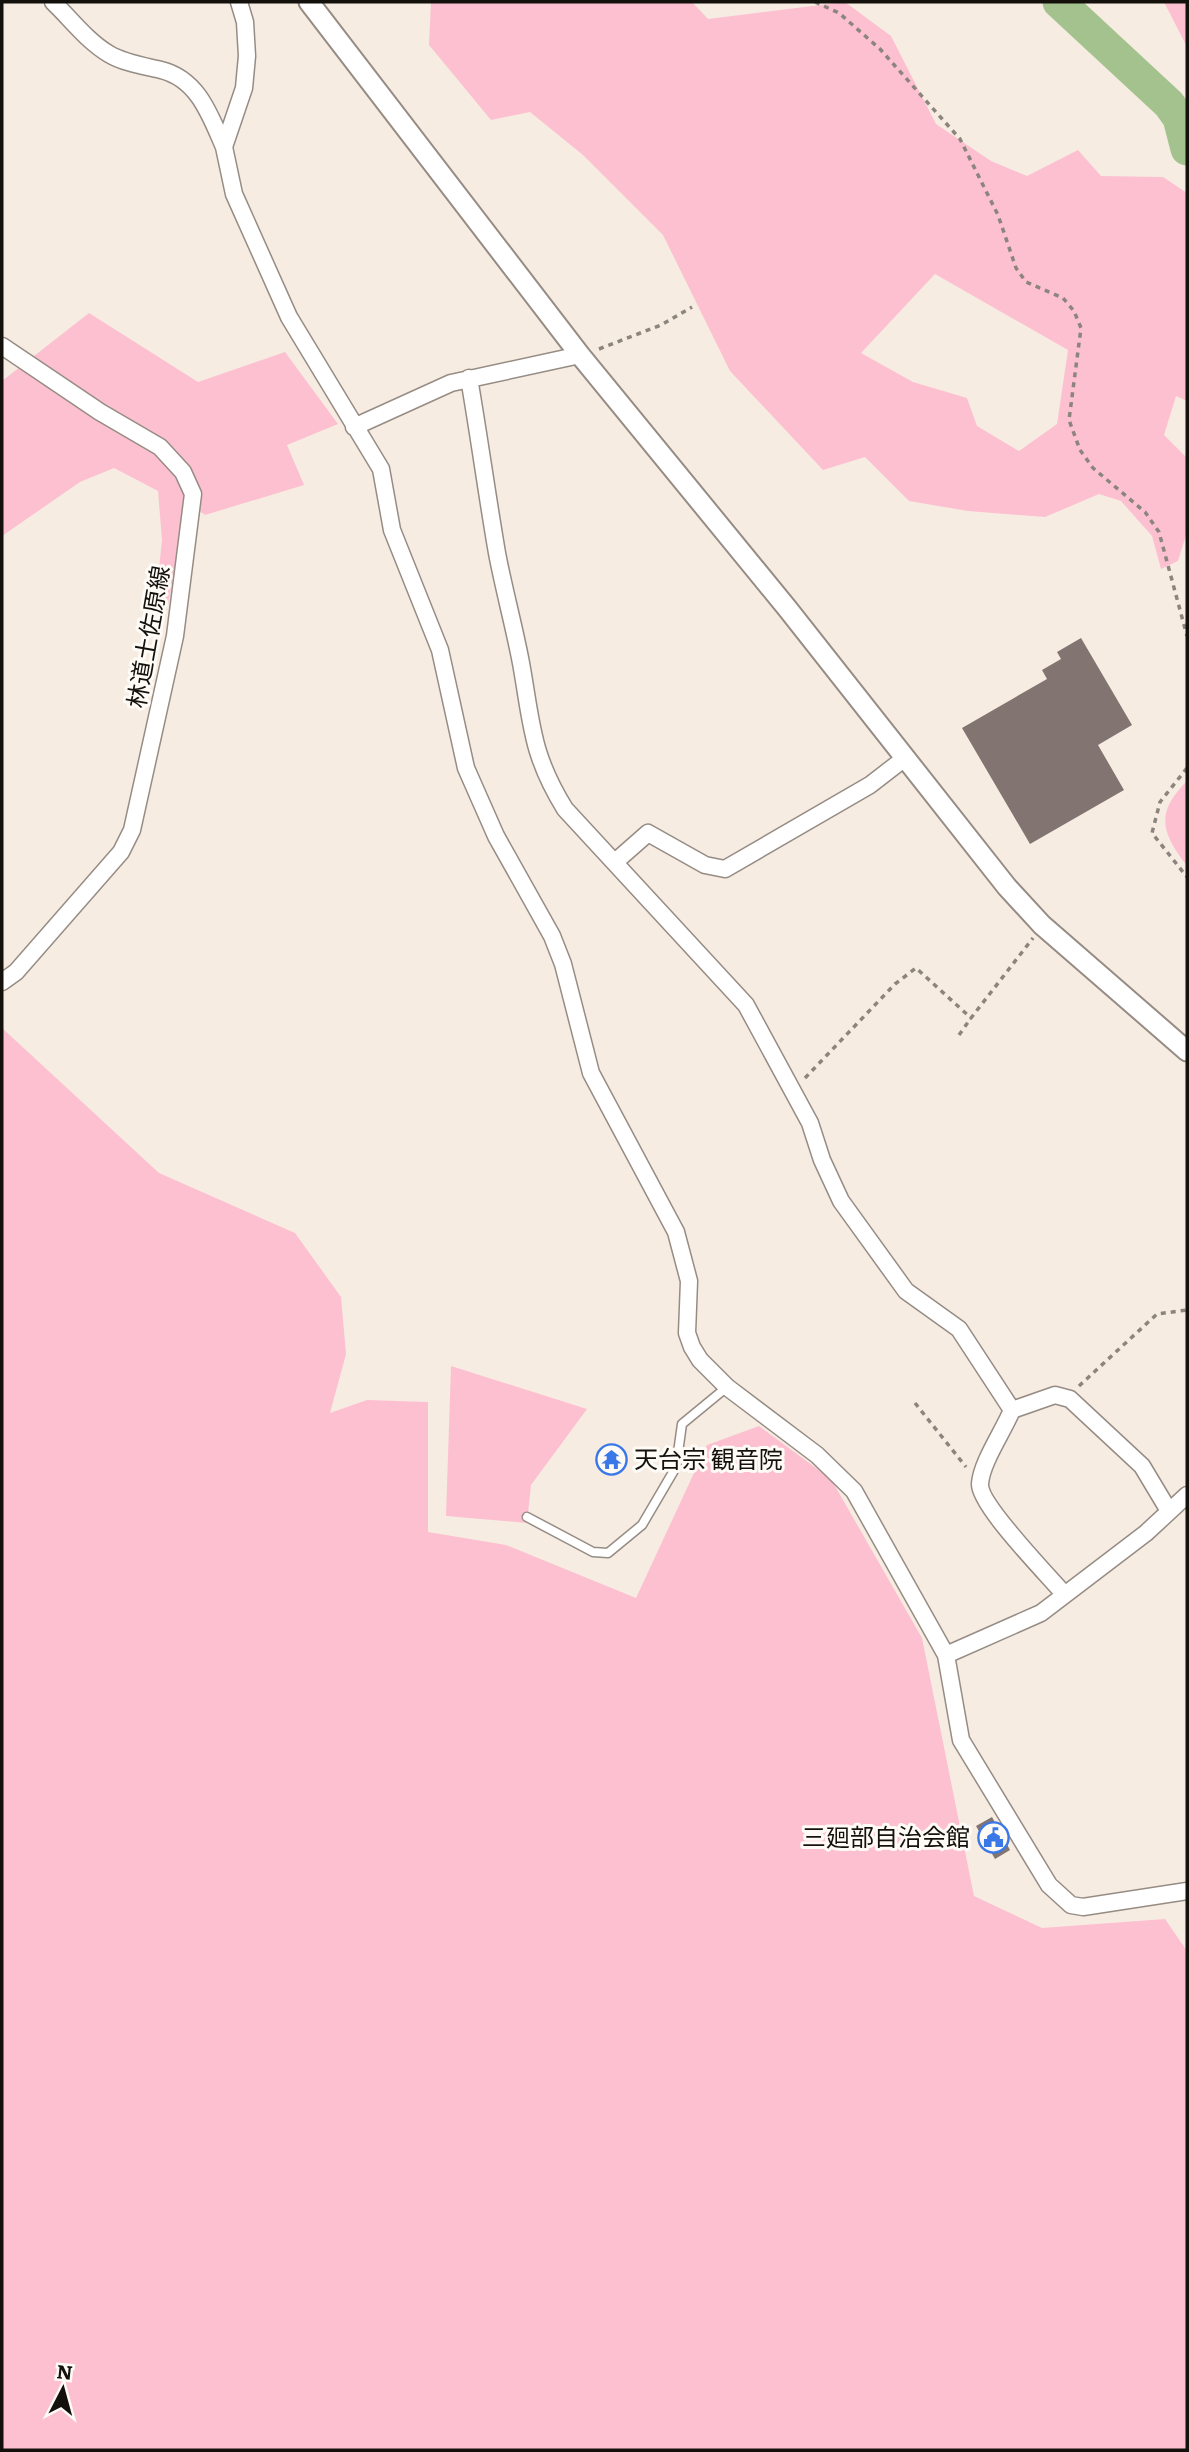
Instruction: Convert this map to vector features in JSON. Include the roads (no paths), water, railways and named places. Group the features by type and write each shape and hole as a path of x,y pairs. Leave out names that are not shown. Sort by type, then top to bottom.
{"street":[{"path":"53,2 97,46 112,56 166,71 186,81 207,109 224,147 234,194 289,317 381,469 393,530 440,650 466,768 496,836 556,945 591,1073 676,1232 689,1281 687,1333 692,1347 700,1360 727,1387 817,1455 854,1491 946,1655 961,1740 1058,1895 1071,1905 1083,1907 1185,1896"},
{"path":"224,147 244,88 247,56 245,22 239,2"},
{"path":"309,2 580,355 787,608 1007,887 1042,925 1187,1051"},
{"name":"林道土佐原線","path":"2,346 100,412 160,447 183,472 193,494 175,636 146,777 127,843 16,972 2,982"},
{"path":"354,427 451,383 580,355"},
{"path":"469,378 497,552 536,751 548,782 565,809 747,1005 794,1090 841,1201 906,1291 959,1329 1012,1410"},
{"path":"615,862 648,833 705,865 725,869 847,799 905,758"},
{"path":"1064,1594 995,1515 983,1497 980,1484 1012,1410 1055,1395 1070,1399 1142,1466 1169,1511"},
{"path":"946,1655 1041,1613 1146,1533 1187,1496"}],"lane":[{"path":"527,1517 593,1552 608,1553 642,1525 676,1466 682,1424 727,1387"}],"waterway":[{"path":"1059,2 1169,104 1179,118 1187,149"}],"place":[{"name":"天台宗 観音院","path":"611,1460"},
{"name":"三廻部自治会館","path":"993,1838"}]}
